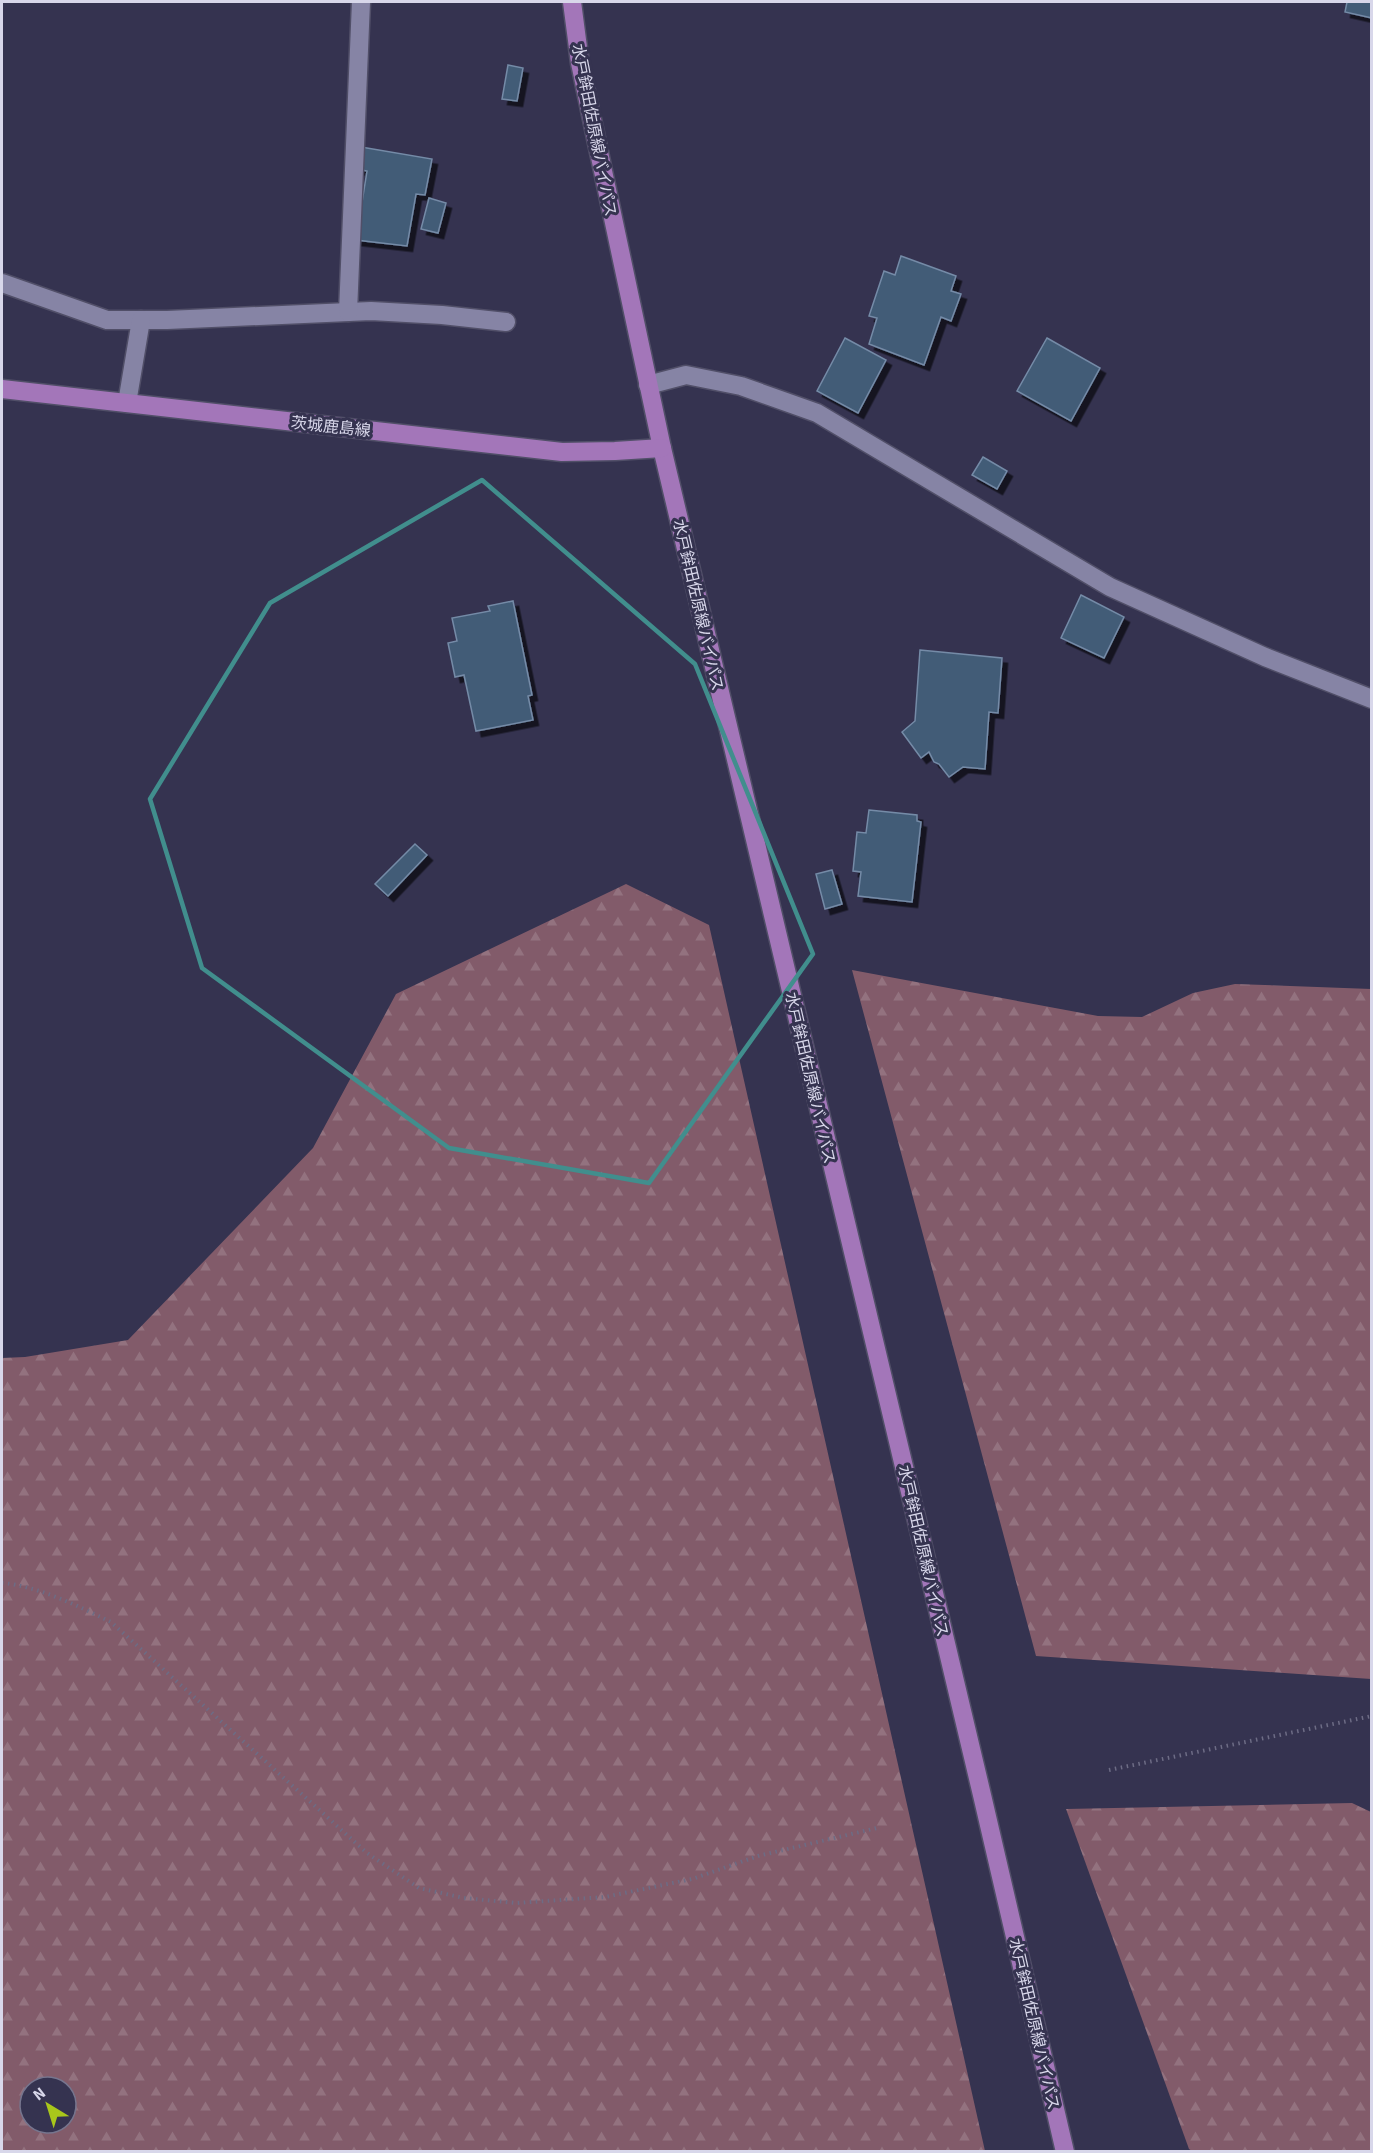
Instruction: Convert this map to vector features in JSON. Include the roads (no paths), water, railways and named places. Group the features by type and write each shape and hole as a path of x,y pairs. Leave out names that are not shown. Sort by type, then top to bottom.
{"main road":[{"name":"水戸鉾田佐原線バイパス","path":"573,2 580,63 662,448 1065,2151"},
{"name":"茨城鹿島線","path":"2,389 562,452 662,448"}],"street":[{"path":"348,312 361,2"},
{"path":"2,283 107,320 371,311 506,322"},
{"path":"127,403 141,320"},
{"path":"648,385 686,375 741,386 817,413 1110,587 1265,657 1371,699"}]}
